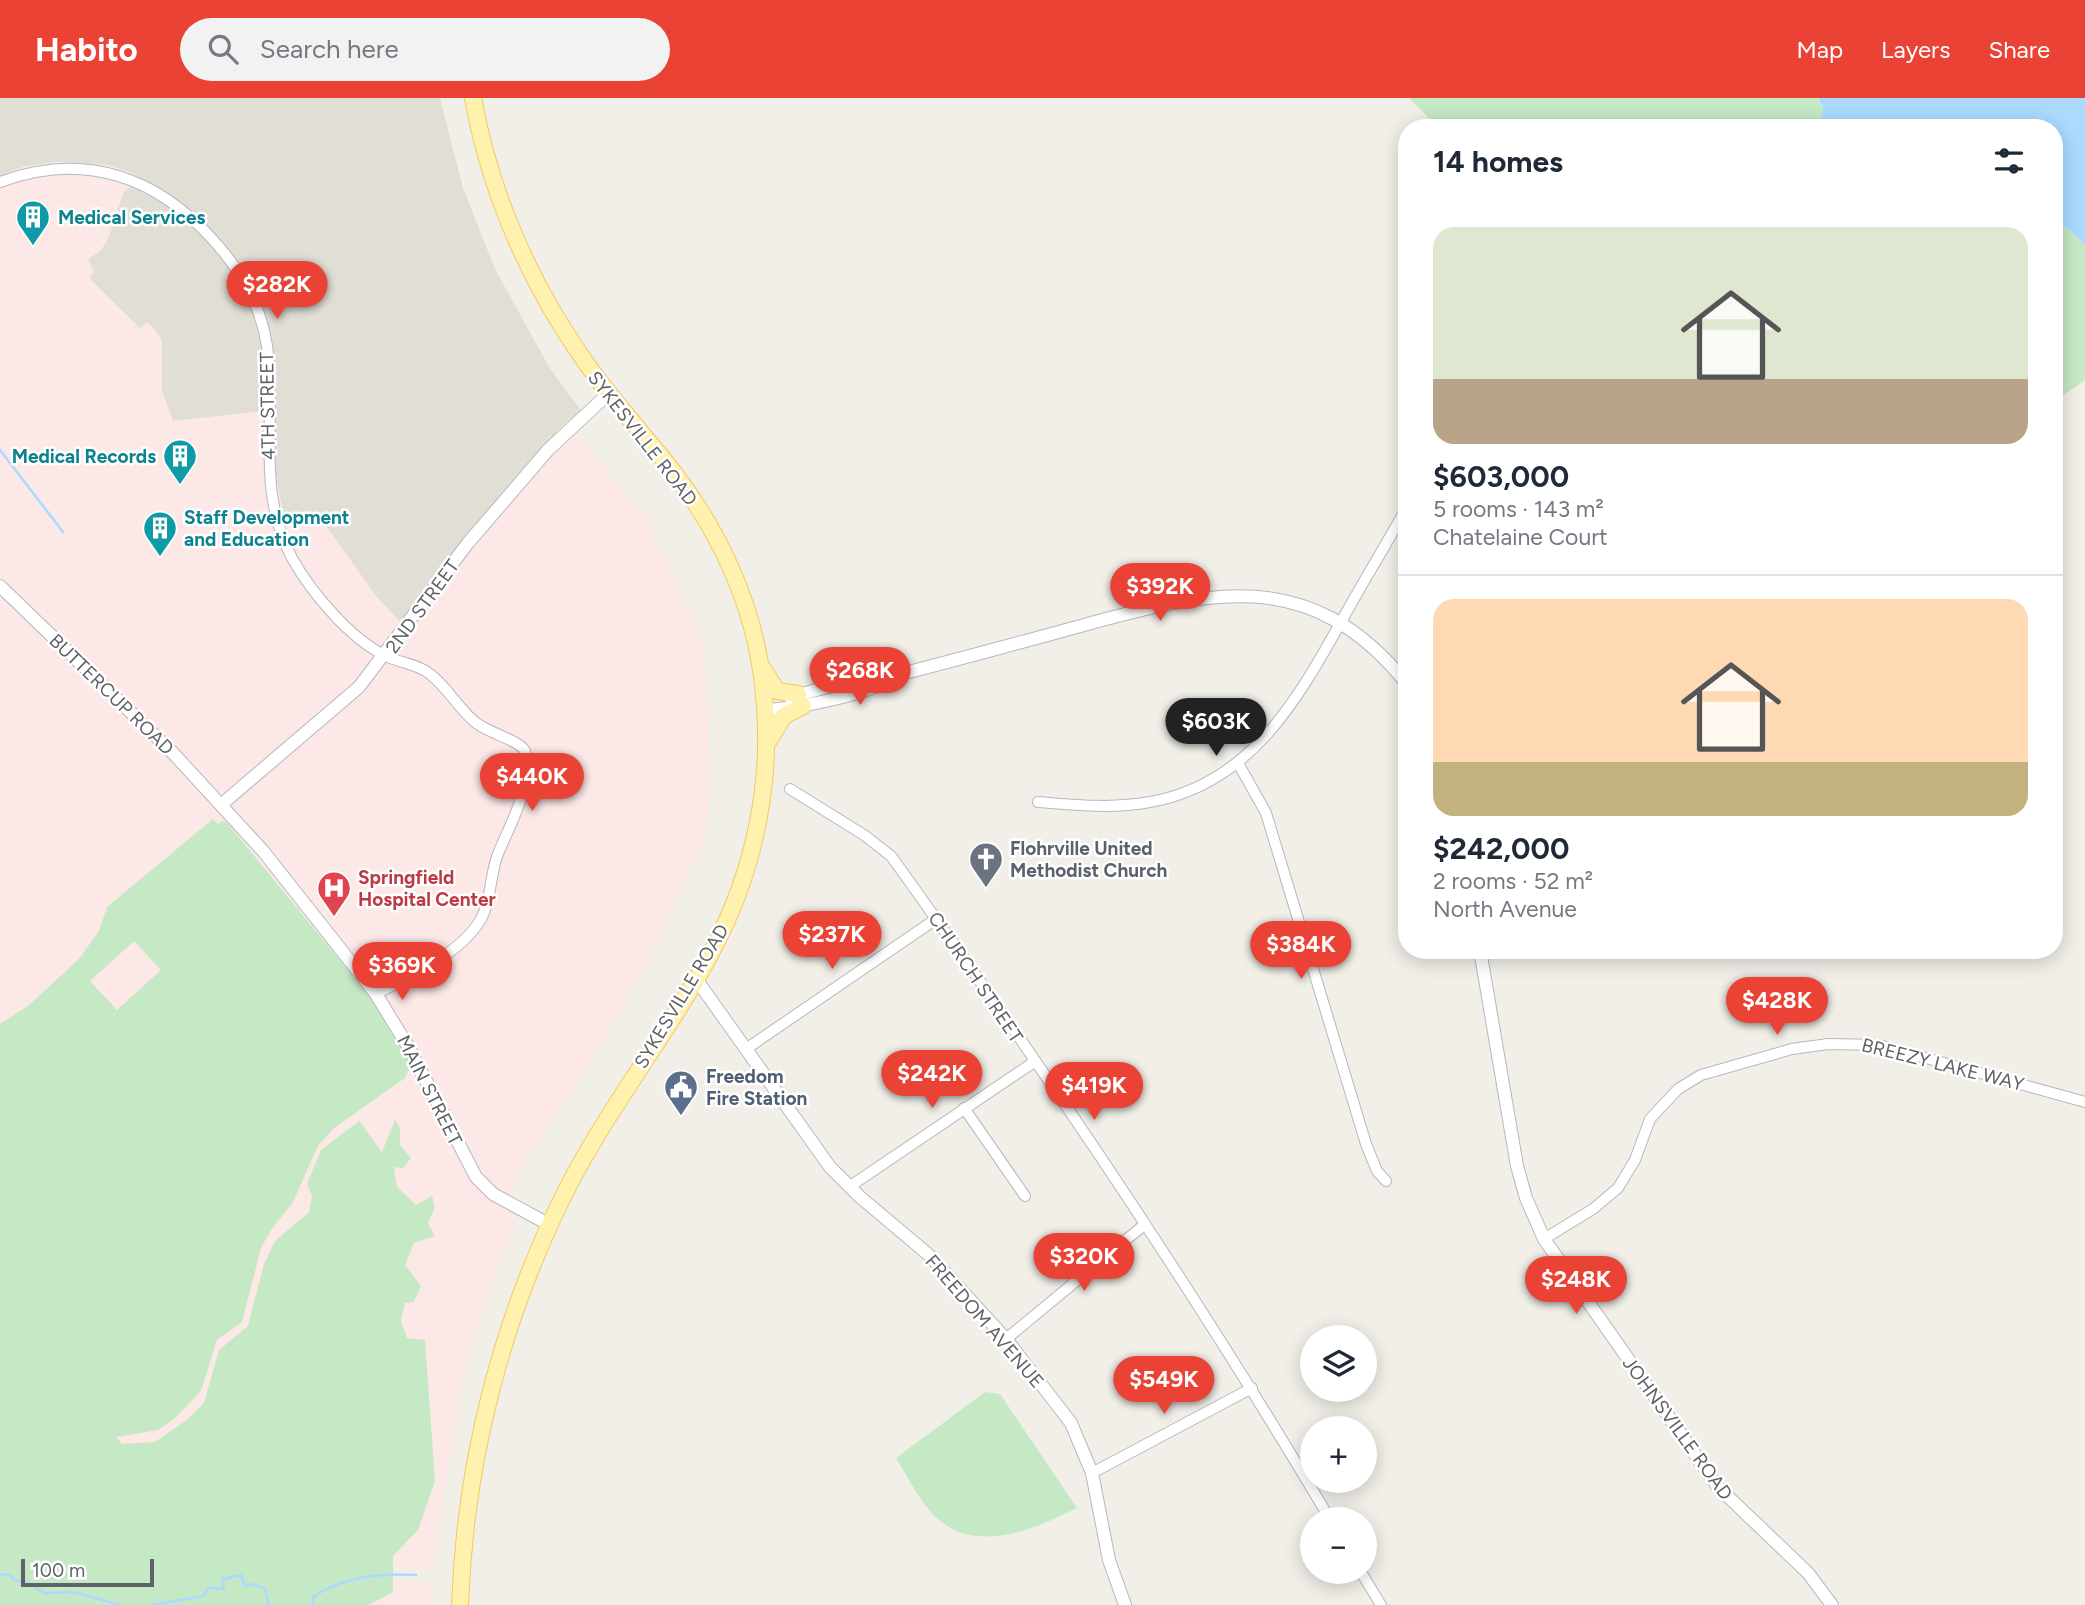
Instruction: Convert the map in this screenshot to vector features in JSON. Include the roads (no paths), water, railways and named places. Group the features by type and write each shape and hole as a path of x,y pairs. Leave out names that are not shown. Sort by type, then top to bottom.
{"main road":[{"name":"SYKESVILLE ROAD","path":"460,1605 467,1511 484,1420 513,1322 550,1225 591,1144 696,979 733,907 751,853 761,806 766,745 760,662 738,586 707,522 665,461 608,394 562,328 520,247 491,174 473,98"},
{"path":"760,662 777,691 801,700 783,716 766,745"}],"street":[{"name":"4TH STREET","path":"0,182 45,168 95,170 125,177 157,192 186,212 230,259 252,295 267,347 268,470 278,523 291,556 315,591 344,623 385,656 428,671 453,693 474,721 494,735 520,743 524,749 527,772 516,811 496,860 494,878 482,916 446,952 376,993"},
{"name":"2ND STREET","path":"222,804 334,711 385,656 468,543 548,450 608,394"},
{"path":"1038,802 1116,806 1152,802 1185,791 1238,763 1290,709 1398,522"},
{"name":"BUTTERCUP ROAD","path":"0,586 222,804"},
{"path":"765,710 882,684 901,674 1097,621 1209,595 1267,598 1317,612 1340,623 1369,643 1398,674"},
{"path":"1238,763 1266,813 1366,1144 1372,1162 1385,1181"},
{"name":"CHURCH STREET","path":"790,789 884,849 936,919 1144,1225 1251,1388 1323,1507"},
{"name":"MAIN STREET","path":"222,804 376,993 409,1048 477,1177 493,1194 550,1225"},
{"path":"746,1048 936,919"},
{"name":"JOHNSVILLE ROAD","path":"1482,959 1517,1166 1526,1198 1544,1239 1718,1487 1808,1573 1832,1605"},
{"name":"FREEDOM AVENUE","path":"696,979 830,1167 849,1187 929,1255 1006,1339 1071,1423 1092,1473 1110,1560 1125,1605"},
{"name":"BREEZY LAKE WAY","path":"1544,1239 1593,1209 1618,1188 1635,1160 1650,1119 1678,1089 1701,1075 1792,1049 1828,1044 1879,1045 2085,1102"},
{"path":"849,1187 1034,1062"},
{"path":"964,1108 1025,1196"},
{"path":"1006,1339 1144,1225"},
{"path":"1092,1473 1251,1388"},
{"path":"1368,1584 1381,1605"}],"water":[{"path":"1818,98 2085,98 2085,245 2063,226 2063,119 1821,119 1823,108"}],"waterway":[{"path":"0,450 63,532"},
{"path":"0,1574 10,1575 15,1581 26,1581 44,1593 72,1592 120,1605"},
{"path":"152,1605 203,1596 209,1588 224,1589 223,1579 241,1575 245,1586 252,1584 265,1589 269,1605"},
{"path":"313,1605 313,1597 349,1581 376,1576 416,1575"}],"place":[{"name":"Medical Services","path":"33,247"},
{"name":"Medical Records","path":"180,486"},
{"name":"Staff Development and Education","path":"160,558"},
{"name":"Flohrville United Methodist Church","path":"986,889"},
{"name":"Springfield Hospital Center","path":"334,918"},
{"name":"Freedom Fire Station","path":"681,1117"}]}
